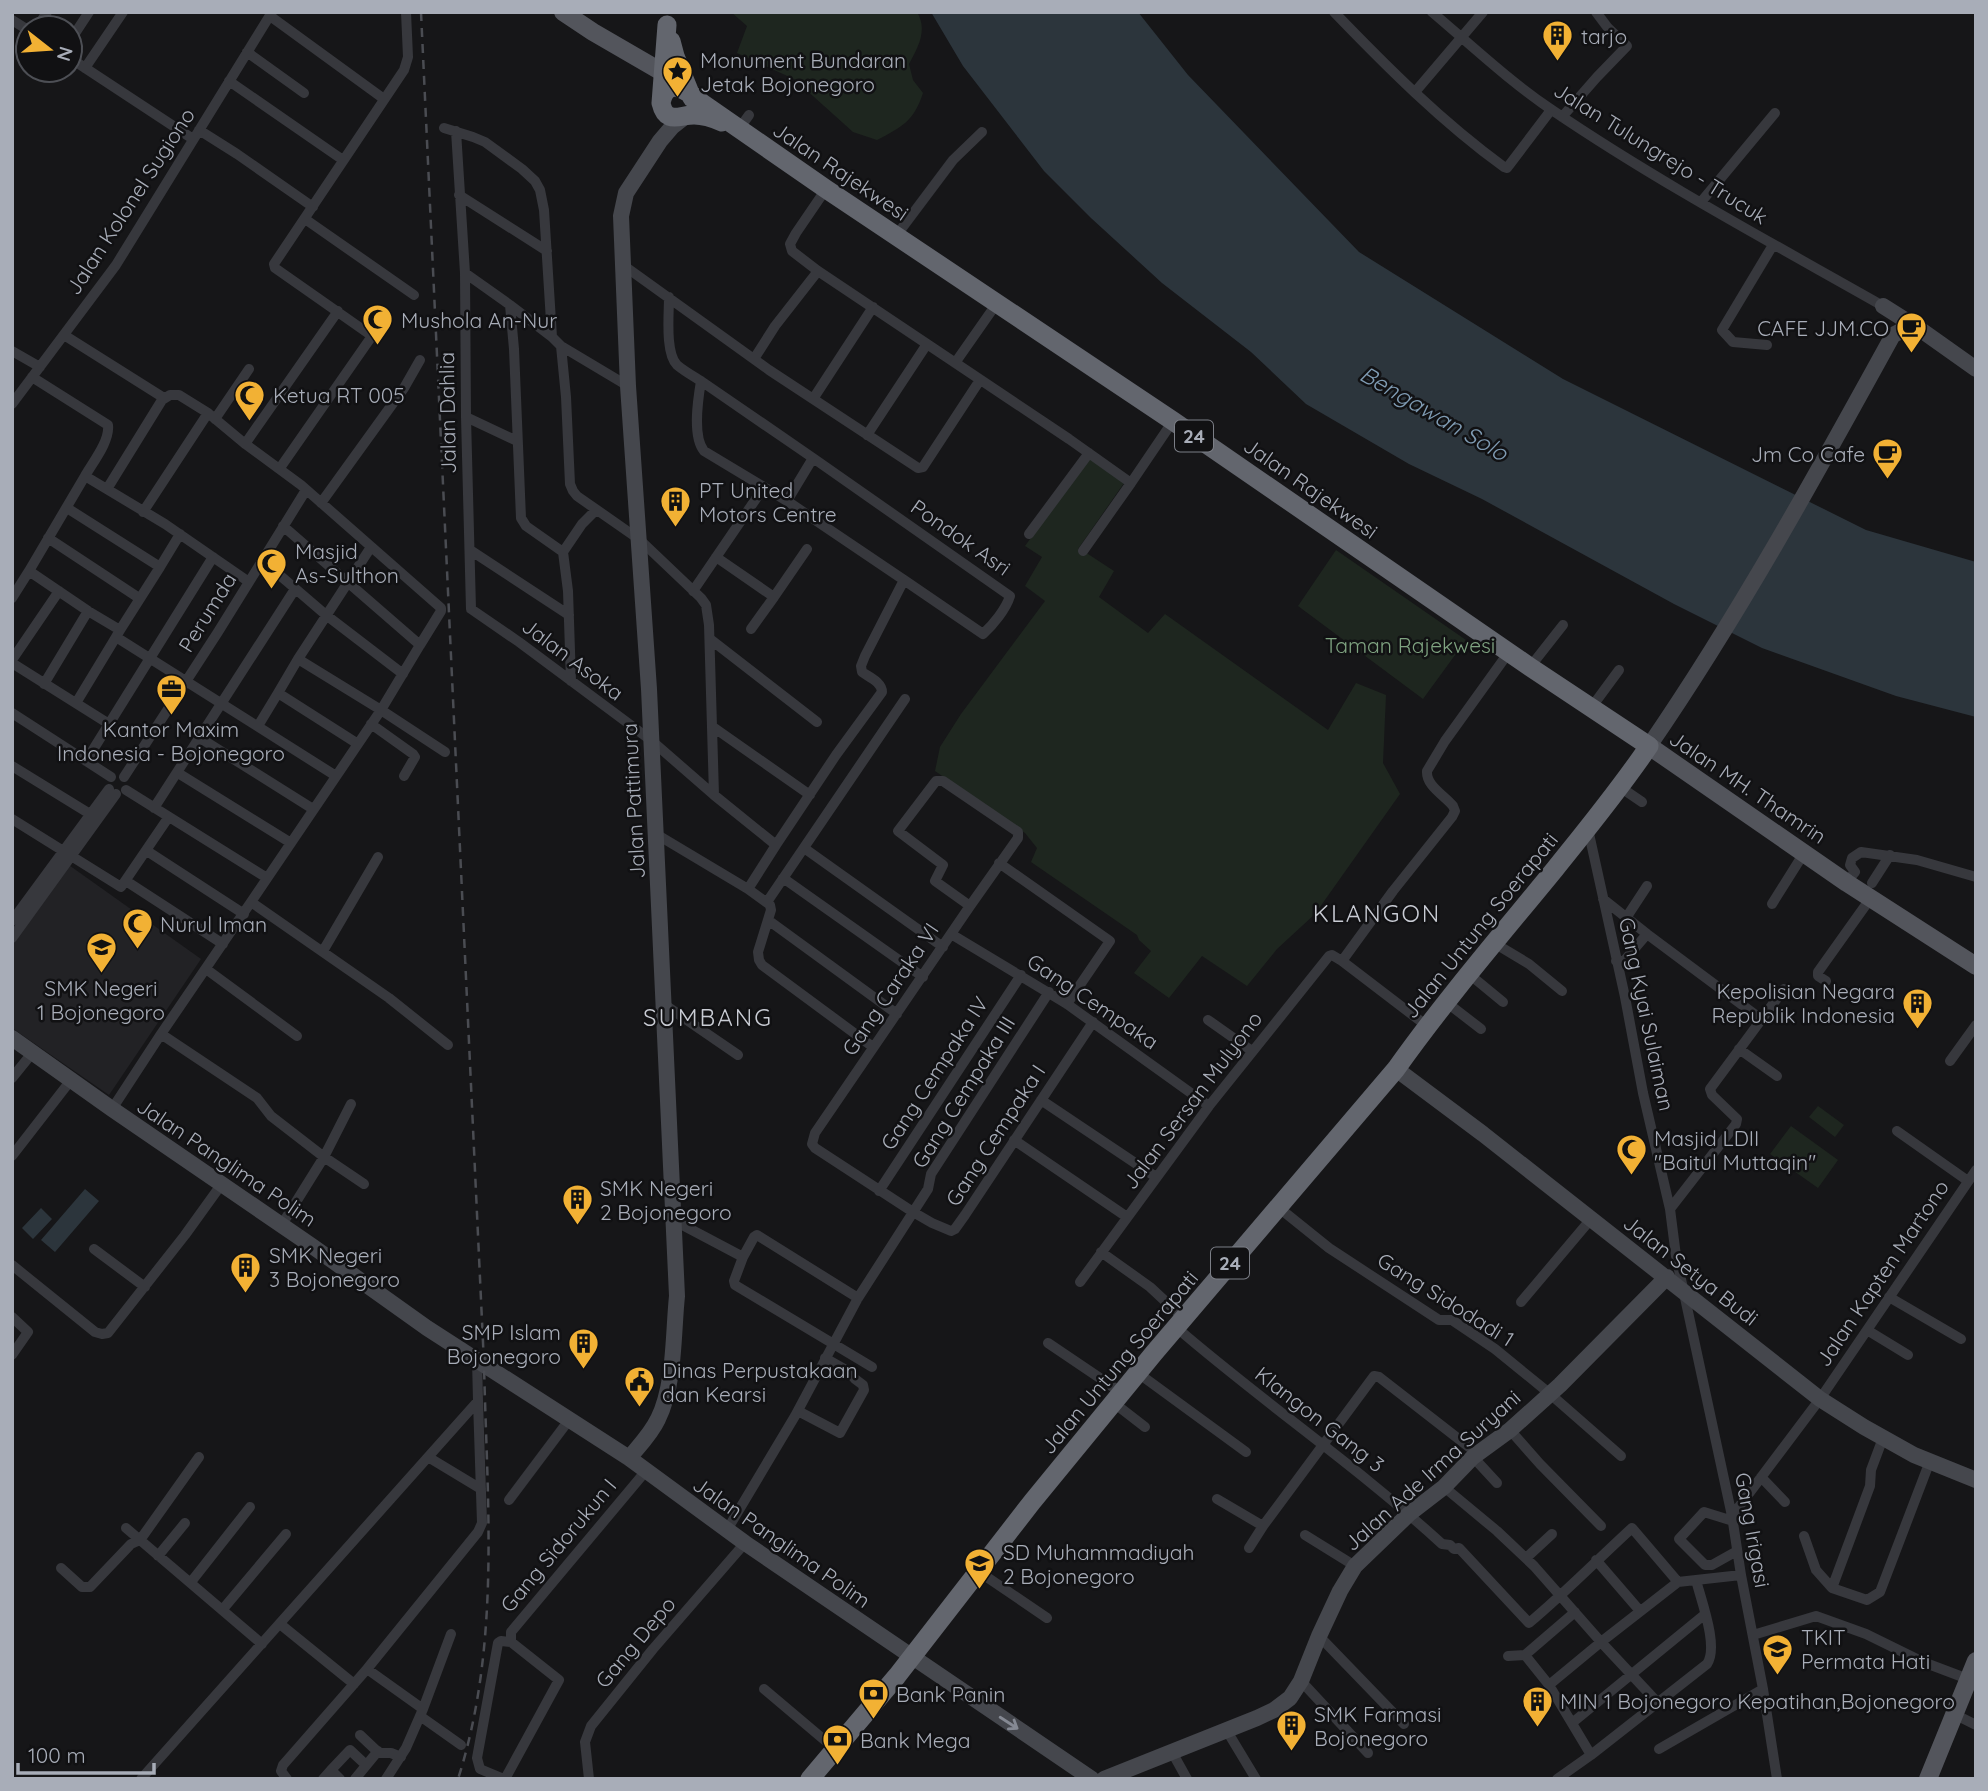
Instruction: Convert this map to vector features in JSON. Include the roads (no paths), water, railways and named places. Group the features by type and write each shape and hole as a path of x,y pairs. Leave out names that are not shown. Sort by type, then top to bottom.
{"highway":[{"path":"662,106 667,26"},
{"path":"667,26 693,103 686,116"},
{"path":"662,106 662,97 667,90 673,87 687,90"},
{"name":"24","path":"687,90 742,124"},
{"name":"24","path":"662,106 665,113 674,118 709,117 742,124"},
{"name":"Jalan Rajekwesi","path":"742,124 826,189 1174,421 1648,746"},
{"name":"Jalan Untung Soerapati","path":"810,1779 912,1657 1138,1373 1396,1069 1446,1002 1588,829 1648,746"}],"main road":[{"path":"563,12 663,71 687,90"},
{"path":"638,57 653,57 660,51 667,26"},
{"path":"638,57 654,81 662,106"},
{"name":"Jalan MH. Thamrin","path":"1648,746 1822,865 1871,891 1948,944 1976,956"},
{"name":"Jalan MH. Thamrin","path":"1822,865 1869,887 1976,966"},
{"path":"1928,1779 1976,1661"}],"street":[{"path":"123,12 85,68 196,135 237,153 313,207"},
{"path":"280,468 372,337 274,265 400,77 407,63 406,12"},
{"path":"1351,12 1338,17 1367,48 1462,134 1506,168 1551,110"},
{"name":"Jalan Tulungrejo - Trucuk","path":"1432,12 1494,67 1551,110 1700,202 1883,306"},
{"path":"1415,92 1483,12"},
{"path":"1562,117 1627,46 1596,12"},
{"path":"271,14 384,99"},
{"name":"Jalan Kolonel Sugiono","path":"12,404 116,265 271,14"},
{"path":"247,52 304,93"},
{"path":"229,81 344,160"},
{"path":"660,141 662,106"},
{"path":"1700,202 1775,113"},
{"name":"Jalan Pattimura","path":"629,1458 650,1433 658,1418 670,1376 677,1296 652,741 620,233 622,204 626,193 660,141 686,116"},
{"path":"444,128 485,142 535,181 540,190 544,210 552,337"},
{"name":"Jalan Dahlia","path":"456,131 465,274 471,609"},
{"path":"896,236 953,160 982,132"},
{"path":"826,189 796,233 790,244 792,251 1130,483"},
{"path":"460,195 547,251"},
{"path":"305,219 414,295"},
{"path":"1767,345 1733,342 1722,330 1773,245"},
{"path":"623,265 813,400 918,468 921,468 980,380"},
{"path":"754,359 775,326 818,271"},
{"path":"465,274 510,305 561,346 628,386"},
{"path":"668,297 669,336 675,363 813,458 787,501"},
{"path":"955,363 997,303"},
{"path":"510,305 521,518 526,526 563,552"},
{"path":"1883,306 1976,369"},
{"path":"1648,746 1713,649 1819,470 1893,335 1892,320 1883,306"},
{"path":"813,400 873,307"},
{"path":"245,444 338,311"},
{"path":"1893,335 1909,327 1921,330"},
{"path":"64,335 164,398"},
{"path":"867,435 928,344"},
{"path":"561,346 570,484 577,496 640,540 706,605 710,639 714,795"},
{"path":"12,351 40,367"},
{"path":"321,503 404,388 421,360"},
{"path":"143,512 211,416 250,369"},
{"path":"12,597 17,580 29,571 85,476 109,428 32,377"},
{"name":"Pondok Asri","path":"701,381 697,436 704,451 787,501 983,634 998,617 1010,596 813,458"},
{"path":"107,489 164,398 179,395 280,468 441,608 381,710 112,1110"},
{"path":"466,417 517,441"},
{"path":"1083,551 1174,421"},
{"path":"1029,534 1089,453"},
{"path":"85,476 180,534 249,582"},
{"path":"693,591 764,487"},
{"name":"Perumda","path":"124,777 306,490"},
{"path":"67,508 160,567"},
{"path":"571,681 567,575 563,552 596,509"},
{"path":"283,526 421,645"},
{"path":"76,703 180,534"},
{"path":"48,538 139,598"},
{"path":"258,726 347,581 371,547"},
{"path":"470,550 569,615"},
{"path":"751,629 807,550"},
{"path":"86,761 213,557"},
{"path":"716,557 774,597"},
{"path":"262,560 326,615 403,674"},
{"name":"Perumda","path":"29,571 186,682 336,776"},
{"path":"748,889 836,755 882,692 879,684 862,672 861,666 904,580"},
{"path":"154,808 295,589"},
{"path":"59,591 12,661 109,724"},
{"name":"Jalan Asoka","path":"471,609 652,741 776,845"},
{"path":"44,684 88,611"},
{"path":"1530,667 1563,625"},
{"path":"710,639 817,722"},
{"path":"1427,1026 1342,961 1452,817 1455,811 1453,806 1428,781 1426,775 1429,764 1509,652"},
{"path":"298,659 445,752"},
{"path":"1591,708 1619,670"},
{"path":"278,693 358,744"},
{"path":"767,902 905,699"},
{"path":"12,713 111,777 124,777 127,785 90,814 68,854 12,938"},
{"path":"371,724 415,757 404,776"},
{"path":"713,727 810,796"},
{"path":"200,738 313,809"},
{"path":"12,766 90,814"},
{"path":"178,773 291,843"},
{"path":"111,777 108,784 117,791 154,808 267,878"},
{"name":"Gang Caraka VI","path":"913,1212 812,1143 815,1133 873,1047 1018,838 1018,832 943,780 936,781 898,831 943,865 935,881 970,906"},
{"path":"1620,787 1642,802"},
{"path":"12,922 117,791"},
{"path":"12,819 119,887 126,881 168,818"},
{"name":"Gang Kyai Sulaiman","path":"1588,829 1670,1209 1684,1290"},
{"path":"656,834 771,905 758,952 762,965 873,1047"},
{"path":"804,848 943,947"},
{"path":"147,851 244,914"},
{"path":"1850,878 1855,872 1850,865 1852,858 1861,852 1917,860 1976,877"},
{"path":"1772,904 1804,853"},
{"path":"1826,981 1818,976 1818,972 1891,855"},
{"path":"323,951 379,857"},
{"path":"999,863 1110,941 1067,1004"},
{"path":"783,878 923,977"},
{"path":"126,881 223,944"},
{"path":"1626,918 1647,886"},
{"path":"1603,899 1761,1019"},
{"path":"251,902 388,998 448,1045"},
{"path":"768,919 897,1014"},
{"name":"Gang Cempaka","path":"951,934 1049,992 1209,1106"},
{"path":"1616,961 1624,961 1647,934"},
{"path":"1494,943 1529,964 1562,990"},
{"name":"Jalan Sersan Mulyono","path":"1080,1282 1209,1106 1329,956 1342,961"},
{"path":"206,969 297,1037"},
{"path":"1469,974 1503,1002"},
{"name":"Gang Cempaka IV","path":"879,1191 1021,975"},
{"path":"1670,1209 1737,1124 1737,1119 1710,1091 1784,989"},
{"name":"Gang Cempaka III","path":"727,1530 798,1411 858,1297 928,1189 931,1174 1049,992"},
{"path":"1446,1002 1481,1029"},
{"path":"665,1005 738,1055"},
{"path":"1208,1020 1252,1051"},
{"name":"Gang Cempaka I","path":"913,1212 947,1230 955,1229 1093,1022"},
{"path":"1950,1061 1976,1024"},
{"path":"161,1034 257,1098 271,1116 364,1184"},
{"name":"Jalan Panglima Polim","path":"12,1038 427,1328 629,1458 745,1543 1092,1779"},
{"path":"1739,1049 1777,1076"},
{"path":"12,1078 33,1052"},
{"name":"Jalan Setya Budi","path":"1396,1069 1684,1290 1820,1399 1884,1438 1976,1480"},
{"path":"12,1156 71,1080"},
{"path":"1041,1100 1156,1177"},
{"path":"281,1226 324,1157 351,1104"},
{"path":"1897,1131 1968,1181"},
{"path":"1014,1140 1127,1217"},
{"name":"Jalan Kapten Martono","path":"1732,1519 1820,1399 1976,1170"},
{"path":"12,1265 95,1332 102,1334 110,1331 221,1185"},
{"name":"Gang Sidodadi 1","path":"1278,1207 1329,1248 1439,1320 1452,1320 1495,1349 1620,1456"},
{"path":"1521,1302 1591,1219"},
{"path":"673,1220 743,1256"},
{"path":"858,1297 757,1235 743,1256 734,1279 735,1285 872,1367"},
{"path":"94,1249 145,1287"},
{"name":"Klangon Gang 3","path":"1101,1252 1150,1287 1178,1313 1180,1324 1214,1360 1409,1514 1442,1544 1450,1545 1454,1549 1459,1548 1529,1623 1560,1597"},
{"name":"Jalan Ade Irma Suryani","path":"1104,1779 1227,1731 1274,1710 1290,1698 1301,1681 1340,1591 1355,1566 1409,1514 1444,1487 1476,1456 1560,1385 1667,1277"},
{"name":"Gang Irigasi","path":"1684,1290 1732,1519 1777,1779"},
{"path":"1889,1297 1961,1339"},
{"path":"12,1317 28,1332 12,1355"},
{"path":"1867,1330 1908,1354"},
{"path":"1048,1343 1118,1398 1145,1427"},
{"path":"798,1411 839,1433 864,1390 849,1371 825,1357"},
{"path":"287,1779 281,1772 282,1767 367,1669 478,1532 482,1523 478,1401 483,1364"},
{"path":"1138,1373 1246,1452"},
{"path":"1249,1548 1374,1376 1401,1394 1476,1456 1497,1483"},
{"path":"142,1777 478,1401"},
{"path":"509,1500 569,1420"},
{"path":"1510,1430 1601,1526"},
{"path":"1832,1588 1870,1486 1871,1469 1884,1438"},
{"path":"61,1568 82,1587 90,1587 131,1544 140,1540 199,1457"},
{"path":"428,1457 481,1489"},
{"path":"1804,1535 1816,1570 1832,1588 1867,1600 1880,1592 1930,1461"},
{"name":"Gang Sidorukun I","path":"505,1779 559,1680 511,1642 512,1630 645,1472"},
{"path":"1761,1477 1785,1502"},
{"path":"1444,1487 1526,1558 1658,1703"},
{"path":"1217,1499 1263,1526"},
{"path":"191,1582 250,1507"},
{"path":"1732,1519 1704,1512 1679,1539 1705,1565 1712,1565 1737,1551"},
{"path":"158,1556 185,1523"},
{"path":"126,1528 262,1644"},
{"path":"1560,1597 1632,1528 1678,1582"},
{"path":"223,1609 286,1534"},
{"path":"1526,1558 1552,1534"},
{"path":"1306,1535 1355,1566"},
{"name":"Gang Depo","path":"589,1779 585,1742 591,1726 653,1649 745,1543"},
{"path":"1596,1560 1640,1611"},
{"path":"978,1572 1047,1618"},
{"path":"1549,1685 1678,1582 1741,1574"},
{"path":"1558,1779 1707,1664 1712,1647 1696,1580"},
{"path":"1508,1656 1525,1655 1575,1612"},
{"path":"1572,1723 1704,1615"},
{"path":"1753,1635 1816,1616 1866,1634 1923,1662 1968,1679"},
{"path":"280,1624 354,1684"},
{"path":"386,1779 401,1757 422,1713 451,1634"},
{"path":"1319,1636 1404,1724"},
{"path":"505,1779 480,1769 477,1758 498,1643 511,1642"},
{"path":"1525,1655 1549,1685 1591,1755"},
{"path":"367,1669 461,1745"},
{"path":"1301,1681 1368,1753"},
{"path":"764,1689 835,1749"},
{"path":"1659,1749 1763,1689"},
{"path":"1954,1714 1976,1725"},
{"path":"1227,1731 1256,1779"},
{"path":"360,1735 377,1751 401,1757"},
{"path":"340,1779 327,1774 349,1750 366,1765"},
{"path":"357,1778 377,1751"},
{"path":"1172,1752 1187,1779"}],"water":[{"name":"Bengawan Solo","path":"931,12 1138,12 1188,75 1359,252 1563,379 1866,530 1976,562 1976,717 1896,696 1762,648 1674,604 1482,499 1409,464 1306,404 1251,352 1162,283 1044,171 963,66"},
{"path":"85,1189 99,1201 55,1252 41,1240"},
{"path":"41,1208 52,1219 33,1239 22,1228"}],"railway":[{"path":"421,12 484,1364 488,1521 486,1625 481,1677 472,1728 458,1779"}],"place":[{"name":"tarjo","path":"1558,63"},
{"name":"Monument Bundaran Jetak Bojonegoro","path":"677,99"},
{"name":"Mushola An-Nur","path":"378,347"},
{"name":"CAFE JJM.CO","path":"1912,355"},
{"name":"Ketua RT 005","path":"250,422"},
{"name":"Jm Co Cafe","path":"1888,481"},
{"name":"PT United Motors Centre","path":"676,529"},
{"name":"Masjid As-Sulthon","path":"272,590"},
{"name":"Kantor Maxim Indonesia - Bojonegoro","path":"171,716"},
{"name":"Nurul Iman","path":"137,951"},
{"name":"SMK Negeri 1 Bojonegoro","path":"101,975"},
{"name":"Kepolisian Negara Republik Indonesia","path":"1918,1030"},
{"name":"Masjid LDII \"Baitul Muttaqin\"","path":"1631,1177"},
{"name":"SMK Negeri 2 Bojonegoro","path":"577,1227"},
{"name":"SMK Negeri 3 Bojonegoro","path":"246,1294"},
{"name":"SMP Islam Bojonegoro","path":"584,1371"},
{"name":"Dinas Perpustakaan dan Kearsi","path":"639,1409"},
{"name":"SD Muhammadiyah 2 Bojonegoro","path":"980,1591"},
{"name":"TKIT Permata Hati","path":"1778,1676"},
{"name":"Bank Panin","path":"873,1721"},
{"name":"MIN 1 Bojonegoro Kepatihan,Bojonegoro","path":"1537,1728"},
{"name":"SMK Farmasi Bojonegoro","path":"1291,1753"},
{"name":"Bank Mega","path":"837,1767"}],"district":[{"name":"KLANGON","path":"1377,913"},
{"name":"SUMBANG","path":"708,1017"}],"park label":[{"name":"Taman Rajekwesi","path":"1410,645"}]}
